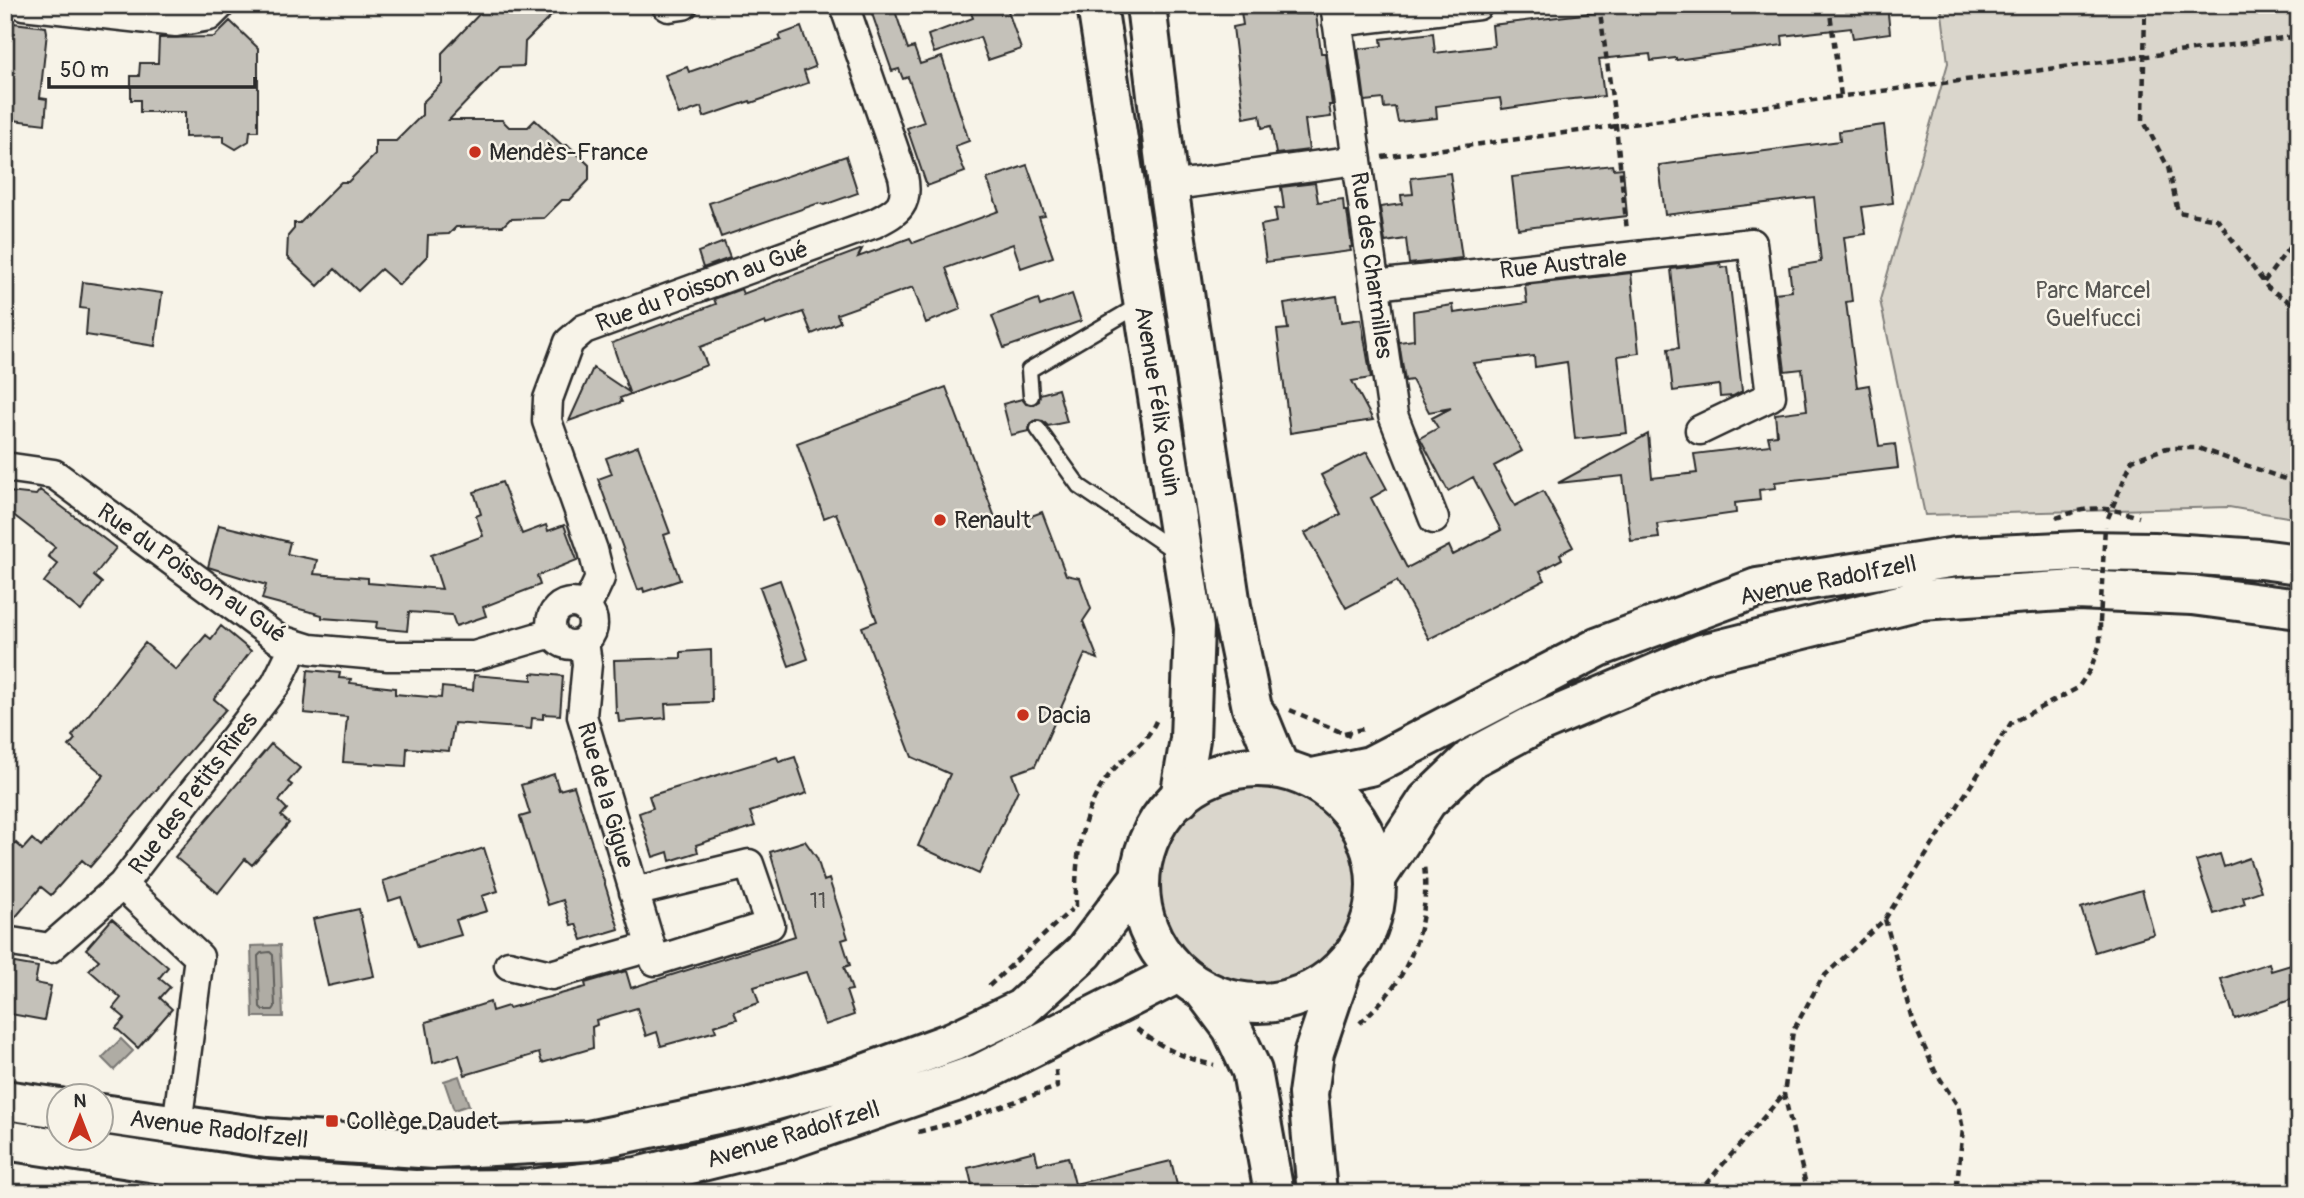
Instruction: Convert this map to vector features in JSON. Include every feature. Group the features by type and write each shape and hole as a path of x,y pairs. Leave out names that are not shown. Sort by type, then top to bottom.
{"main road":[{"name":"Avenue Félix Gouin","path":"1097,5 1195,628 1191,727 1180,798"},
{"name":"Avenue Félix Gouin","path":"1146,5 1168,186 1231,606 1252,708 1296,773"},
{"name":"Avenue Radolfzell","path":"1296,773 1370,766 1599,647 1757,588 1956,557 2080,551 2154,552 2299,564"},
{"name":"Avenue Radolfzell","path":"1377,877 1427,801 1472,758 1532,726 1702,654 1920,600 2077,590 2192,595 2299,609"},
{"path":"1274,1193 1252,1071 1232,1028 1192,982 1161,954 1148,931 1140,906 1139,880 1143,853 1153,828 1194,784 1225,771 1259,766 1296,773 1337,796 1357,819 1371,847 1377,877 1374,911 1362,942 1342,969 1314,1052 1308,1094 1317,1193"},
{"name":"Avenue Radolfzell","path":"116,1116 267,1138 435,1149 589,1141 751,1107 861,1075 953,1042 1021,1009 1083,952 1139,880"},
{"path":"1192,982 1228,1000 1277,1002 1312,990 1342,969"},
{"name":"Avenue Radolfzell","path":"5,1140 212,1177 414,1190 530,1189 637,1177 784,1141 981,1073 1192,982"},
{"path":"5,1100 46,1106"}],"street":[{"path":"23,5 176,22 209,16 220,5"},
{"path":"666,5 682,5"},
{"name":"Rue du Poisson au Gué","path":"586,608 600,578 593,550 547,421 548,399 569,342 584,329 875,223 896,212 903,203 906,188 903,176 844,5"},
{"path":"1336,14 1478,5"},
{"name":"Rue des Charmilles","path":"1336,14 1393,415 1434,519"},
{"path":"1168,186 1357,160"},
{"name":"Rue Australe","path":"1375,285 1752,243 1771,396 1700,429"},
{"name":"Rue du Poisson au Gué","path":"5,467 54,474 278,639 295,645 310,649 388,656 474,656 552,633"},
{"path":"576,603 586,608 591,614 593,628 584,641 565,644 552,633 550,620 561,605 576,603"},
{"name":"Rue de la Gigue","path":"584,641 587,664 582,716 650,947"},
{"name":"Rue des Petits Rires","path":"177,1125 199,957 122,885 276,684 295,645"},
{"path":"509,965 551,975 650,947 655,961 770,925 749,864 634,892"},
{"path":"5,941 50,948 122,885"}],"lane":[{"path":"1031,396 1029,370 1142,304"},
{"path":"1038,429 1080,485 1182,556"}],"path":[{"path":"1599,5 1616,125 1630,256"},
{"path":"1829,5 1841,96"},
{"path":"2145,5 2143,120 2168,167 2178,212 2217,219 2268,288 2299,308"},
{"path":"1357,160 2299,36"},
{"path":"2264,282 2299,234"},
{"path":"1808,1193 1784,1094 1793,1031 1822,978 1885,919 2011,723 2078,688 2090,670 2100,644 2105,526 2132,460 2167,448 2198,448 2299,484"},
{"path":"1281,706 1360,740"},
{"path":"1076,916 1078,847 1097,794 1125,757 1145,742 1155,724"},
{"path":"1358,1025 1398,981 1419,934 1425,892 1424,860"},
{"path":"985,990 1076,906"},
{"path":"1885,919 1914,1024 1935,1071 1958,1106 1963,1129 1956,1193"},
{"path":"1132,1025 1154,1043 1182,1055 1221,1066"},
{"path":"1698,1193 1784,1094"}],"green space":[{"name":"Parc Marcel Guelfucci","path":"1941,5 2299,5 2299,519 2229,507 1925,515 1880,300 1948,63"},
{"path":"1260,785 1299,792 1332,814 1354,847 1361,886 1354,925 1332,958 1299,980 1260,987 1221,980 1188,958 1166,925 1159,886 1166,847 1188,814 1221,792"}],"water":[{"path":"280,945 283,1017 253,1017 251,946"},
{"path":"121,1039 133,1051 114,1070 102,1058"},
{"path":"459,1076 469,1105 454,1110 444,1081"}],"building":[{"name":"Mendès-France","path":"488,5 562,5 525,42 524,66 500,67 449,120 502,120 509,127 528,127 535,120 589,165 589,180 570,200 562,200 544,218 510,219 503,226 456,227 449,234 428,235 427,256 399,285 381,269 358,291 335,269 318,286 287,257 288,236 294,229 294,223 300,223 341,182 348,182 375,155 375,141 396,141 422,115 422,103 442,83 442,53"},
{"path":"869,5 893,5 908,49 914,47 920,64 942,57 969,141 955,146 965,172 927,186 907,128 924,122 908,77 903,79 899,69 892,71"},
{"path":"968,5 1006,5 1021,49 988,60 980,37 934,53 928,35 973,18"},
{"path":"1240,5 1293,5 1295,14 1316,14 1321,53 1325,53 1332,105 1329,105 1331,117 1305,120 1309,150 1276,154 1271,126 1262,128 1260,115 1244,118 1233,27 1243,25"},
{"path":"1680,5 1887,5 1890,33 1853,38 1851,28 1782,36 1783,45 1676,60 1651,61 1650,54 1599,59 1604,96 1502,109 1500,98 1436,106 1437,118 1398,122 1395,107 1384,108 1383,99 1365,101 1358,49 1382,46 1381,39 1433,33 1435,53 1494,46 1492,25"},
{"path":"230,21 258,48 258,131 250,131 249,141 236,149 224,142 224,136 185,137 185,112 140,112 140,100 131,100 131,76 139,76 140,63 158,63 159,38 214,37"},
{"path":"5,22 46,27 40,98 47,99 45,124 5,119"},
{"path":"801,27 815,67 804,71 808,83 704,117 701,107 679,115 665,75 687,67 689,72 781,40 779,35"},
{"path":"1884,125 1893,203 1862,207 1866,234 1844,237 1852,301 1846,302 1857,387 1869,385 1879,446 1895,444 1898,468 1775,482 1776,488 1759,490 1760,500 1735,503 1736,513 1657,524 1659,538 1631,541 1623,476 1558,483 1648,434 1652,478 1697,473 1694,454 1770,445 1768,436 1777,435 1775,414 1807,410 1802,369 1785,371 1775,293 1792,291 1789,267 1821,262 1814,197 1665,215 1659,165 1840,141 1839,131"},
{"path":"846,156 858,193 824,205 819,203 721,237 709,203"},
{"path":"1027,165 1045,216 1039,217 1053,257 1021,268 1013,244 946,268 961,309 926,323 913,287 837,314 840,322 812,334 803,312 766,325 765,322 700,347 707,365 620,398 622,402 569,421 593,368 629,392 612,343 716,304 714,299 741,289 743,294 862,249 858,257 910,238 913,243 999,211 987,179"},
{"path":"1612,165 1613,169 1623,168 1627,216 1518,229 1512,177"},
{"path":"1450,173 1462,258 1409,264 1406,239 1385,242 1380,207 1402,204 1401,195 1413,194 1411,178"},
{"path":"1315,183 1318,202 1343,199 1344,211 1347,211 1351,251 1266,262 1261,225 1277,222 1275,209 1284,208 1281,187"},
{"path":"724,242 730,258 703,268 698,252"},
{"path":"1720,263 1721,268 1728,267 1742,391 1733,396 1720,397 1719,385 1673,391 1668,349 1679,348 1671,269"},
{"path":"1631,273 1639,353 1618,356 1627,433 1575,439 1567,362 1535,367 1534,356 1473,363 1522,451 1494,466 1515,506 1543,491 1573,547 1560,554 1562,559 1540,571 1545,580 1429,639 1397,581 1346,608 1305,533 1341,514 1321,475 1367,452 1387,489 1371,498 1407,568 1449,546 1453,555 1501,530 1473,477 1448,491 1420,438 1438,428 1432,418 1451,408 1429,412 1412,380 1405,381 1399,342 1414,340 1413,311 1453,305 1454,313 1527,303 1525,285"},
{"path":"83,282 162,293 155,346 86,335 88,309 80,308"},
{"path":"1072,294 1081,321 1004,348 992,316 1038,299 1040,306"},
{"path":"1337,296 1341,322 1361,319 1371,378 1352,381 1373,420 1290,433 1277,330 1288,329 1284,304"},
{"path":"946,387 999,528 1042,512 1066,575 1080,578 1091,609 1083,621 1098,659 1085,654 1035,766 1012,774 1018,790 979,874 918,846 950,774 912,757 862,627 877,621 836,513 824,518 797,443"},
{"path":"1058,389 1067,422 1048,426 1043,421 1036,420 1030,424 1029,431 1011,435 1003,404 1022,399 1026,404 1032,405 1039,401 1040,394"},
{"path":"638,446 670,533 664,535 680,580 644,592 643,588 638,590 598,479 612,474 606,458"},
{"path":"502,482 522,534 546,525 548,531 564,525 577,560 537,576 540,585 483,607 486,616 456,626 452,615 409,612 407,631 376,628 377,622 322,618 322,615 262,599 266,585 208,567 219,525 290,542 287,554 317,560 314,574 368,578 368,583 442,589 431,555 483,536 476,516 481,514 474,492"},
{"path":"40,490 116,548 94,576 102,583 81,611 44,582 58,564 48,556 55,547 7,510 9,492 36,495"},
{"path":"780,580 808,659 789,666 760,587"},
{"path":"221,626 251,651 214,699 226,709 90,867 82,860 51,895 41,887 9,925 5,925 5,855 16,843 23,849 32,839 41,847 104,775 69,746 75,739 72,736 145,643 176,670 206,635 211,639"},
{"path":"711,650 712,702 665,704 666,718 619,722 616,713 614,660 681,658 681,652"},
{"path":"308,670 340,673 339,678 351,679 350,683 395,688 395,694 441,698 442,687 473,690 474,675 532,680 532,673 563,676 560,715 543,714 543,719 532,718 531,729 454,723 449,751 407,748 406,766 343,762 347,717 304,713"},
{"path":"271,744 300,768 288,782 292,785 279,801 287,809 281,816 289,823 252,865 245,859 218,893 175,857"},
{"path":"777,757 779,762 795,757 807,793 750,812 755,826 696,845 698,852 670,861 668,852 653,857 639,813 653,808 649,796"},
{"path":"554,774 559,790 574,786 619,929 582,940 576,924 571,925 563,900 548,905 520,817 530,814 521,785"},
{"path":"805,841 817,858 824,881 829,879 848,938 842,940 850,965 844,967 852,990 846,991 854,1015 825,1025 806,972 754,987 759,1003 734,1011 737,1019 714,1026 716,1031 661,1046 657,1032 646,1036 637,1008 596,1020 597,1025 592,1027 593,1048 542,1063 539,1053 465,1075 459,1055 433,1063 426,1022 490,1002 492,1011 508,1006 509,1008 586,987 585,983 626,971 631,988 795,936 770,852"},
{"path":"484,848 498,891 482,896 487,911 456,920 461,935 418,947 401,897 389,901 383,881"},
{"path":"2220,854 2224,867 2249,858 2261,891 2243,897 2245,904 2214,914 2196,861"},
{"path":"2142,890 2154,934 2095,952 2081,908"},
{"path":"359,909 374,976 328,986 313,919"},
{"path":"112,919 168,967 159,978 170,987 160,998 172,1009 138,1048 116,1028 125,1018 113,1008 121,998 89,970 99,960 86,949"},
{"path":"9,962 38,967 35,983 51,986 44,1020 5,1013 5,984"},
{"path":"2269,963 2271,971 2291,965 2299,997 2235,1019 2221,979"},
{"path":"1035,1151 1038,1164 1068,1157 1075,1184 1171,1161 1179,1193 974,1193 968,1168"}],"place":[{"name":"Mendès-France","path":"475,152"},
{"name":"Renault","path":"940,520"},
{"name":"Dacia","path":"1023,715"},
{"name":"Collège Daudet","path":"332,1121"}]}
